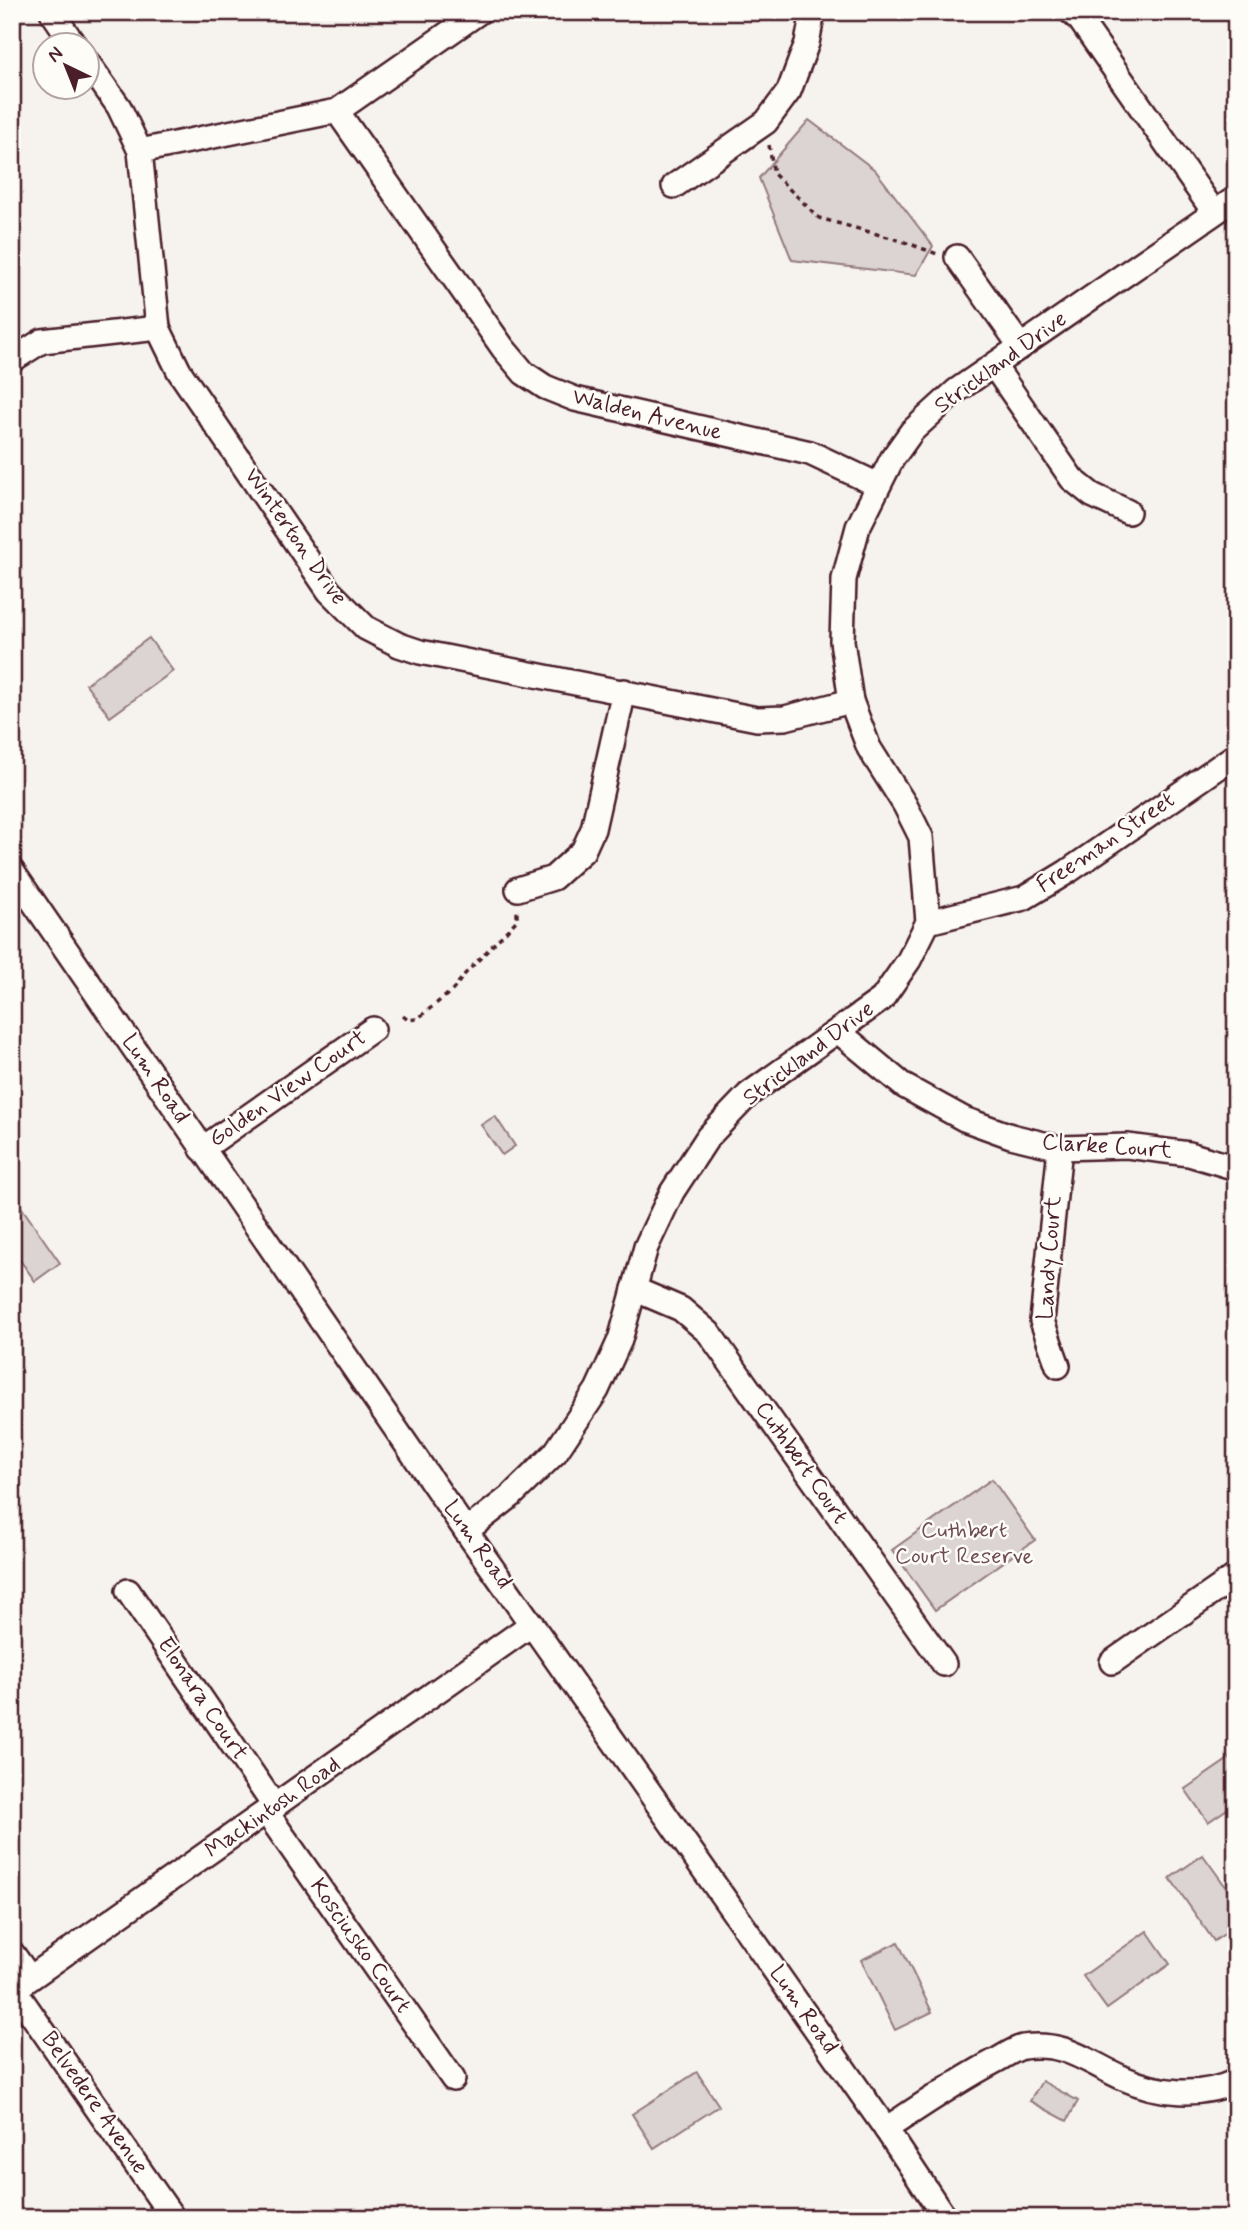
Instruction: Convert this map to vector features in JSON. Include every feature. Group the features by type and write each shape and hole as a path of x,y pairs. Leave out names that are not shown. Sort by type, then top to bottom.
{"street":[{"path":"52,12 66,32"},
{"path":"140,151 337,111 479,12"},
{"path":"674,186 766,122 789,91 807,43 813,12"},
{"path":"1071,12 1080,20 1214,212"},
{"name":"Winterton Drive","path":"102,83 119,107 140,151 158,328 179,371 330,591 366,628 399,645 420,652 757,719 785,719 851,701"},
{"name":"Walden Avenue","path":"337,111 503,348 524,373 545,387 575,399 810,453 878,485"},
{"name":"Strickland Drive","path":"466,1531 511,1496 555,1453 597,1390 620,1340 646,1247 671,1192 708,1137 749,1094 882,999 909,960 928,922 920,837 905,805 869,748 851,701 842,641 844,579 858,527 892,459 912,431 956,391 1236,198"},
{"path":"957,257 1021,347"},
{"path":"12,360 42,341 158,328"},
{"path":"994,366 1072,478 1092,495 1128,512"},
{"path":"518,889 553,878 583,852 593,829 624,691"},
{"name":"Freeman Street","path":"928,922 1024,898 1067,872 1236,755"},
{"name":"Lum Road","path":"12,871 466,1531 886,2129 945,2218"},
{"name":"Golden View Court","path":"202,1149 373,1029"},
{"name":"Clarke Court","path":"839,1032 904,1086 964,1119 1011,1136 1060,1148 1127,1146 1189,1154 1236,1168"},
{"name":"Landy Court","path":"1058,1366 1042,1321 1060,1148"},
{"name":"Cuthbert Court","path":"634,1289 681,1309 709,1333 944,1664"},
{"path":"1112,1662 1236,1576"},
{"name":"Elonara Court","path":"128,1591 271,1810"},
{"name":"Mackintosh Road","path":"19,1986 532,1624"},
{"name":"Kosciusko Court","path":"271,1810 453,2079"},
{"name":"Belvedere Avenue","path":"12,1953 19,1986 173,2218"},
{"path":"886,2129 964,2077 1021,2048 1058,2047 1092,2060 1124,2078 1172,2093 1220,2089 1236,2081"}],"path":[{"path":"766,122 774,174 819,218 902,241 934,253 957,257"},
{"path":"403,1016 408,1020 417,1019 453,990 517,920 518,889"}],"green space":[{"path":"809,120 875,170 933,246 916,275 792,260 759,178"},
{"path":"149,638 173,671 110,717 86,684"},
{"path":"495,1116 515,1146 502,1155 481,1125"},
{"path":"22,1208 60,1263 35,1281 12,1249 12,1215"},
{"name":"Cuthbert Court Reserve","path":"992,1479 1035,1540 935,1610 892,1550"},
{"path":"1236,1754 1236,1803 1208,1822 1185,1789"},
{"path":"1203,1855 1236,1901 1236,1926 1214,1941 1170,1878"},
{"path":"1147,1931 1170,1964 1107,2009 1083,1976"},
{"path":"898,1942 932,2012 895,2030 861,1960"},
{"path":"697,2072 719,2106 654,2148 632,2114"},
{"path":"1042,2081 1078,2101 1067,2121 1030,2101"}]}
